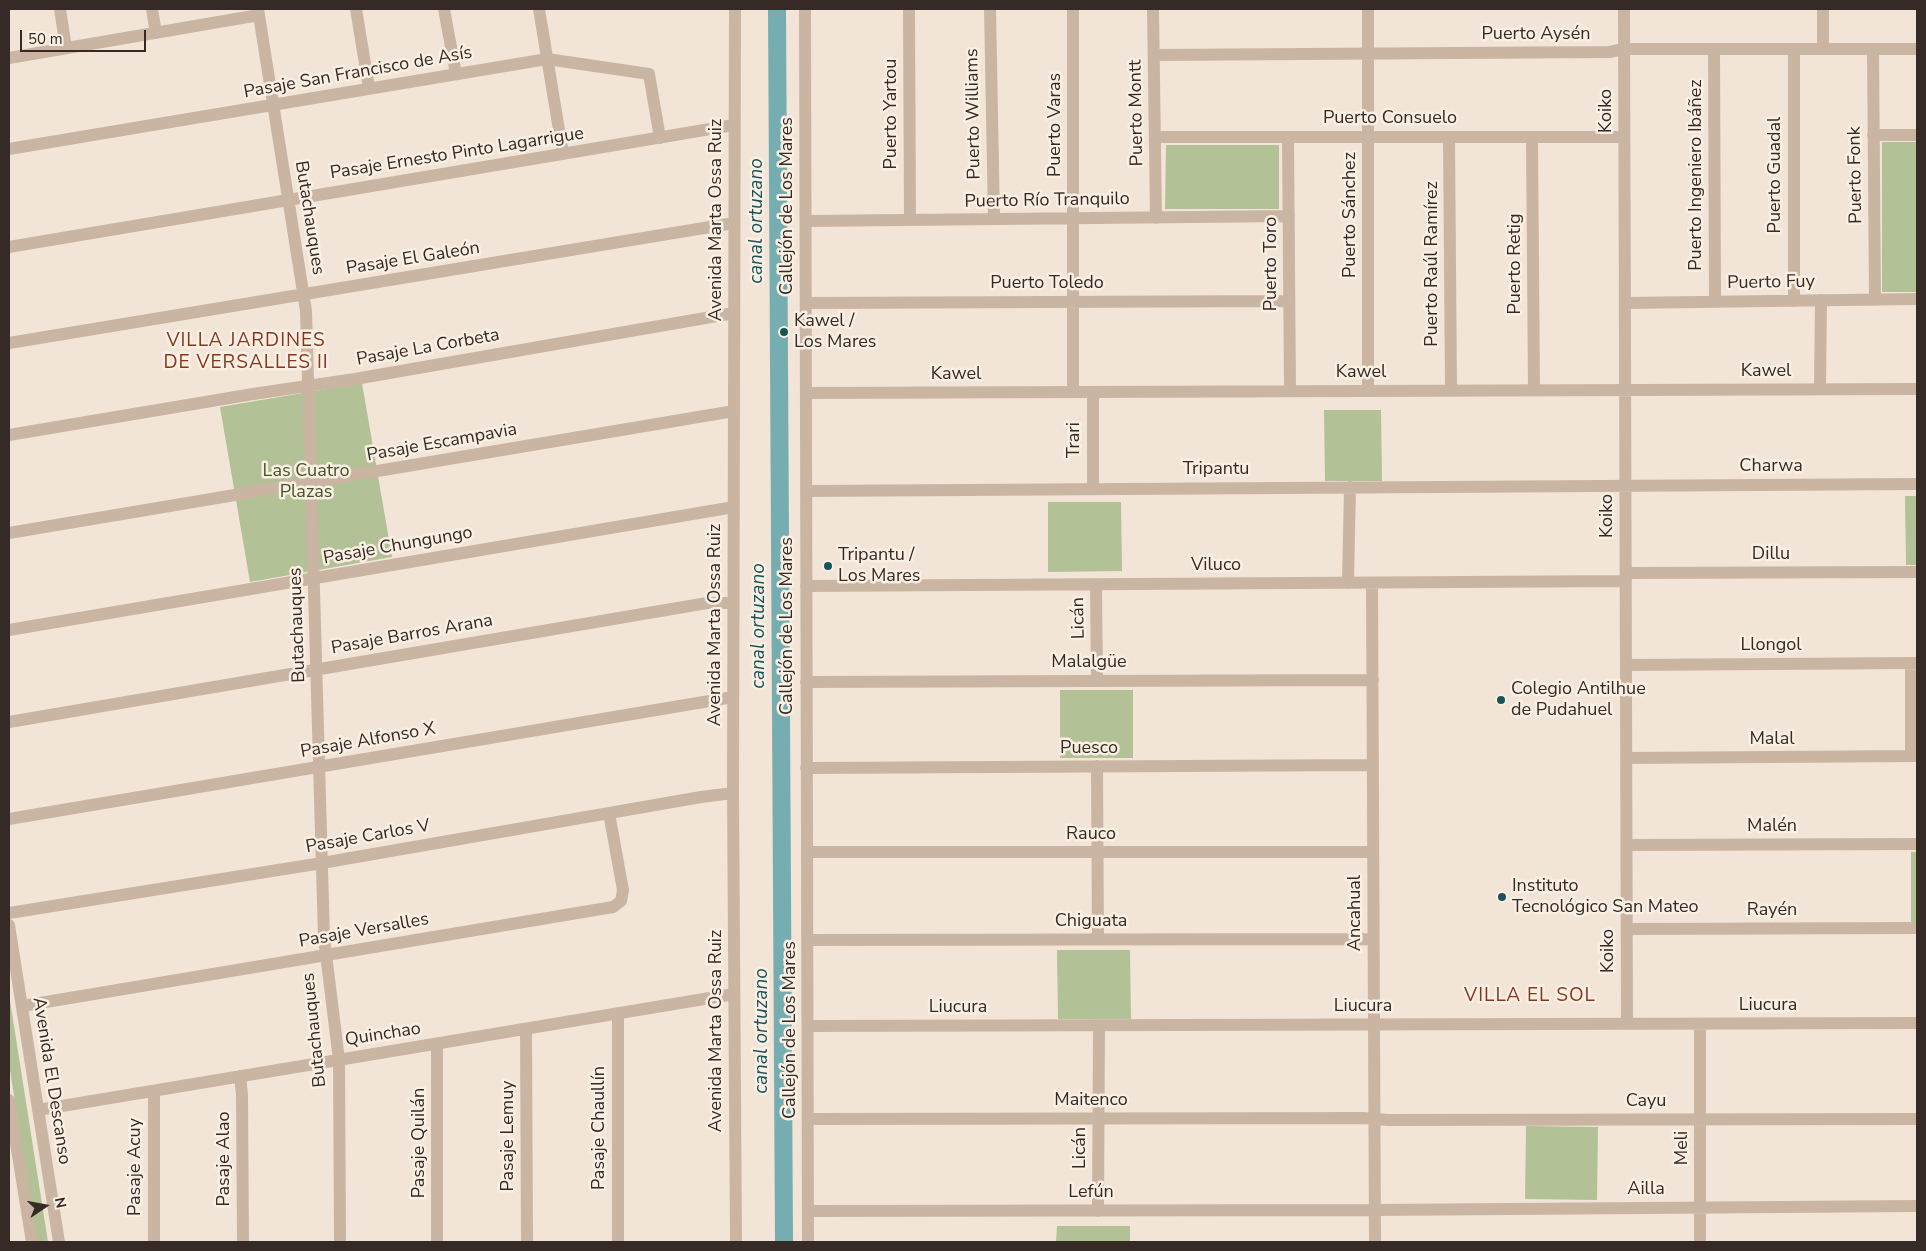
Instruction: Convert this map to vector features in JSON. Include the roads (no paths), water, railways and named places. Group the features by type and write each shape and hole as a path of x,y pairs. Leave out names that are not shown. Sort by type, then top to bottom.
{"street":[{"path":"60,9 66,48"},
{"path":"152,9 156,33"},
{"path":"356,9 369,88"},
{"path":"444,9 456,74"},
{"path":"539,9 562,154"},
{"name":"Avenida Marta Ossa Ruiz","path":"735,9 733,793 736,1242"},
{"name":"Callejón de Los Mares","path":"806,9 808,1242"},
{"name":"Puerto Yartou","path":"909,9 910,220"},
{"name":"Puerto Williams","path":"990,9 994,219"},
{"name":"Puerto Varas","path":"1073,9 1074,392"},
{"name":"Puerto Montt","path":"1154,9 1156,218"},
{"name":"Puerto Sánchez","path":"1368,9 1368,391"},
{"name":"Koiko","path":"1624,9 1627,1024"},
{"path":"1823,9 1823,49"},
{"path":"9,58 156,33 258,12"},
{"name":"Butachauques","path":"258,12 304,294 325,955 339,1060 340,1242"},
{"name":"Puerto Aysén","path":"1154,55 1609,52 1624,49 1917,49"},
{"name":"Puerto Ingeniero Ibáñez","path":"1714,49 1715,302"},
{"name":"Puerto Guadal","path":"1794,49 1794,301"},
{"name":"Puerto Fonk","path":"1872,49 1875,300"},
{"name":"Pasaje San Francisco de Asís","path":"9,149 547,59 649,74 660,138"},
{"name":"Pasaje Ernesto Pinto Lagarrigue","path":"9,247 734,125"},
{"path":"1873,136 1917,135"},
{"name":"Puerto Consuelo","path":"1156,137 1624,137"},
{"name":"Puerto Toro","path":"1288,137 1290,391"},
{"name":"Puerto Raúl Ramírez","path":"1449,137 1451,391"},
{"name":"Puerto Retig","path":"1532,137 1534,390"},
{"name":"Puerto Río Tranquilo","path":"806,221 1289,216"},
{"name":"Pasaje El Galeón","path":"9,343 734,223"},
{"name":"Puerto Fuy","path":"1625,303 1917,299"},
{"path":"1820,389 1821,300"},
{"name":"Puerto Toledo","path":"806,303 1289,301"},
{"name":"Pasaje La Corbeta","path":"9,435 308,386 734,312"},
{"name":"Kawel","path":"806,393 1917,389"},
{"name":"Trari","path":"1093,392 1093,489"},
{"name":"Pasaje Escampavia","path":"9,533 734,411"},
{"name":"Charwa","path":"1626,485 1917,484"},
{"name":"Tripantu","path":"806,491 1626,485"},
{"path":"1348,583 1350,487"},
{"name":"Pasaje Chungungo","path":"9,630 734,507"},
{"name":"Dillu","path":"1626,577 1917,572"},
{"name":"Viluco","path":"806,586 1372,583 1626,577"},
{"name":"Ancahual","path":"1372,583 1374,1242"},
{"name":"Licán","path":"1096,584 1097,681"},
{"name":"Pasaje Barros Arana","path":"9,722 707,603 733,603"},
{"path":"1914,663 1914,756"},
{"name":"Llongol","path":"1626,665 1914,663"},
{"name":"Malalgüe","path":"806,682 1373,680"},
{"name":"Pasaje Alfonso X","path":"9,819 733,696"},
{"name":"Malal","path":"1626,758 1914,756"},
{"name":"Puesco","path":"806,768 1373,765"},
{"path":"1097,766 1098,939"},
{"name":"Pasaje Carlos V","path":"9,913 322,864 700,797 733,793"},
{"name":"Pasaje Versalles","path":"22,1006 618,905 622,901 623,890 609,813"},
{"name":"Malén","path":"1627,846 1917,844"},
{"name":"Rauco","path":"808,852 1373,852"},
{"name":"Avenida El Descanso","path":"9,926 59,1242"},
{"name":"Rayén","path":"1627,929 1917,928"},
{"name":"Chiguata","path":"808,940 1374,939"},
{"name":"Quinchao","path":"38,1110 734,994"},
{"name":"Pasaje Chaullín","path":"618,1014 618,1242"},
{"name":"Liucura","path":"808,1026 1917,1023"},
{"name":"Meli","path":"1700,1024 1700,1242"},
{"name":"Licán","path":"1098,1210 1099,1025"},
{"name":"Pasaje Lemuy","path":"526,1029 527,1242"},
{"name":"Pasaje Quilán","path":"437,1044 438,1242"},
{"name":"Pasaje Alao","path":"240,1076 242,1095 242,1242"},
{"name":"Pasaje Acuy","path":"154,1091 154,1242"},
{"path":"9,1100 32,1242"},
{"name":"Cayu","path":"1374,1118 1388,1120 1917,1119"},
{"name":"Maitenco","path":"808,1120 1374,1118"},
{"name":"Ailla","path":"1374,1210 1917,1206"},
{"name":"Lefún","path":"808,1211 1374,1210"}],"waterway":[{"name":"canal ortuzano","path":"777,9 784,1242"}],"place":[{"name":"Kawel / Los Mares","path":"784,332"},
{"name":"Tripantu / Los Mares","path":"828,566"},
{"name":"Colegio Antilhue de Pudahuel","path":"1501,700"},
{"name":"Instituto Tecnológico San Mateo","path":"1502,897"}],"district":[{"name":"VILLA JARDINES DE VERSALLES II","path":"246,352"},
{"name":"VILLA EL SOL","path":"1530,996"}],"park label":[{"name":"Las Cuatro Plazas","path":"306,482"}]}
